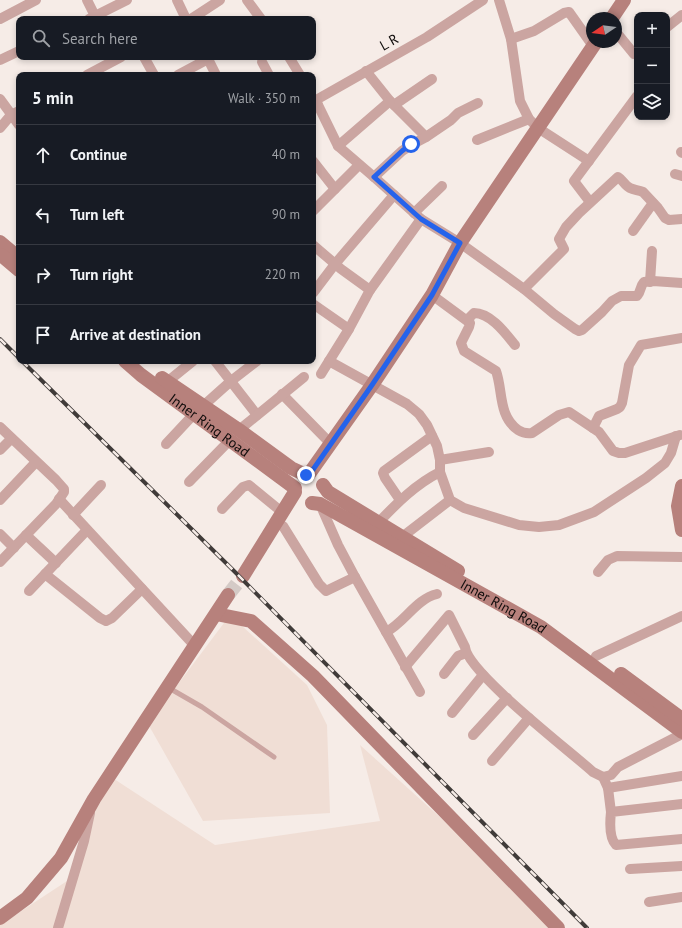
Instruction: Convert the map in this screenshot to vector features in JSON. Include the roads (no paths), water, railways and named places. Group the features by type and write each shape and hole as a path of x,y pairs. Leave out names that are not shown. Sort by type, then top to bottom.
{"street":[{"path":"0,19 36,0"},
{"path":"87,0 91,16"},
{"path":"96,16 127,0"},
{"path":"177,0 185,16"},
{"path":"196,16 220,0"},
{"path":"246,0 259,16"},
{"name":"L R","path":"316,101 366,70 427,37 483,0"},
{"path":"499,0 511,39 520,101 533,124 589,161"},
{"path":"616,12 624,0"},
{"path":"511,39 534,31 570,12 586,33"},
{"path":"670,25 682,15"},
{"path":"622,39 634,54"},
{"path":"246,577 282,519 305,498 320,498 322,494 315,478 331,444 432,295 460,243 533,124 591,48"},
{"path":"0,60 16,52"},
{"path":"94,72 116,60"},
{"path":"146,60 152,72"},
{"path":"183,72 204,60"},
{"path":"208,60 214,72"},
{"path":"291,60 298,72"},
{"path":"262,62 267,72"},
{"path":"366,70 392,103 426,137"},
{"path":"338,146 392,103 432,79"},
{"path":"0,99 15,113 0,128"},
{"path":"590,202 574,182 634,100"},
{"path":"316,104 338,146 418,216 460,243 579,331 591,322 612,300 621,296 636,296 644,282 682,283"},
{"path":"374,177 411,144 426,137 451,120 458,113 478,104"},
{"path":"477,140 533,124"},
{"path":"316,165 335,189"},
{"path":"316,208 359,165"},
{"path":"524,289 564,249 559,239 566,227 614,179 619,177 628,188 640,190 658,208 665,218 669,220 682,219"},
{"path":"322,374 370,290 418,216 442,186"},
{"path":"316,289 335,264 394,195"},
{"path":"633,231 653,203"},
{"path":"0,242 16,254"},
{"path":"316,248 370,290"},
{"path":"650,282 652,251"},
{"path":"0,254 16,267"},
{"path":"432,295 470,323 461,342 464,351 496,371 503,405 508,419 516,428 528,434 532,433 559,415 569,412 586,425 599,432 614,451 619,453 624,453 679,435"},
{"path":"316,306 349,329"},
{"path":"467,320 474,313 479,314 498,325 515,345"},
{"path":"593,428 599,416 620,407 629,365 641,345 682,338"},
{"path":"329,361 370,388 407,404 419,414 427,425 437,446 440,460 440,472 450,500 464,508 519,525 539,527 559,525 594,512 646,478 665,463 679,435"},
{"name":"Inner Ring Road","path":"128,364 141,375 199,410 234,435 290,468 315,478 328,492 452,568 546,619 682,719"},
{"name":"Inner Ring Road","path":"144,364 168,382 199,410"},
{"path":"168,382 189,364"},
{"path":"217,364 257,415"},
{"path":"166,444 199,410 231,381 253,364"},
{"path":"189,482 234,435 304,377"},
{"path":"370,388 325,468 315,478 298,480 305,498 338,545 355,578 420,692"},
{"path":"282,394 331,444"},
{"path":"0,427 64,488 64,492 59,499 0,562"},
{"name":"Inner Ring Road","path":"234,435 305,498 541,627 682,733"},
{"path":"400,500 385,478 384,471 432,436"},
{"path":"0,450 11,439"},
{"path":"440,460 489,452"},
{"path":"0,500 36,462"},
{"path":"378,522 400,500 430,477 440,472"},
{"path":"73,515 101,485"},
{"path":"222,509 243,486 249,485 282,519 319,584 326,591 355,578"},
{"path":"682,486 678,506 682,530"},
{"path":"59,499 195,646"},
{"path":"402,537 450,500"},
{"path":"29,591 87,530"},
{"path":"0,534 14,548"},
{"path":"26,535 56,562"},
{"path":"598,572 608,560 617,556 682,557"},
{"path":"45,574 100,618 106,621 112,618 142,589"},
{"path":"0,918 28,898 61,858 94,798 168,685 232,594 221,615 168,685"},
{"path":"386,632 395,627 420,602 437,594"},
{"path":"221,615 250,621 313,676 558,928"},
{"path":"405,667 449,615 465,647 466,653 483,675 529,718 593,772 603,777 608,788 611,812 610,821 613,842 616,845 682,840"},
{"path":"596,656 682,616"},
{"path":"444,674 458,656 466,653"},
{"path":"452,713 483,675"},
{"path":"473,735 507,698"},
{"path":"492,761 529,718"},
{"path":"603,777 610,775 618,767 682,733"},
{"path":"608,788 682,776"},
{"path":"58,928 84,841 94,798"},
{"path":"611,812 682,804"},
{"path":"630,868 682,866"},
{"path":"649,902 682,897"}],"lane":[{"path":"168,685 274,757"}],"tunnel":[{"path":"228,595 243,576"}],"railway":[{"path":"0,339 16,355"},
{"path":"25,364 232,569 587,928"}]}
